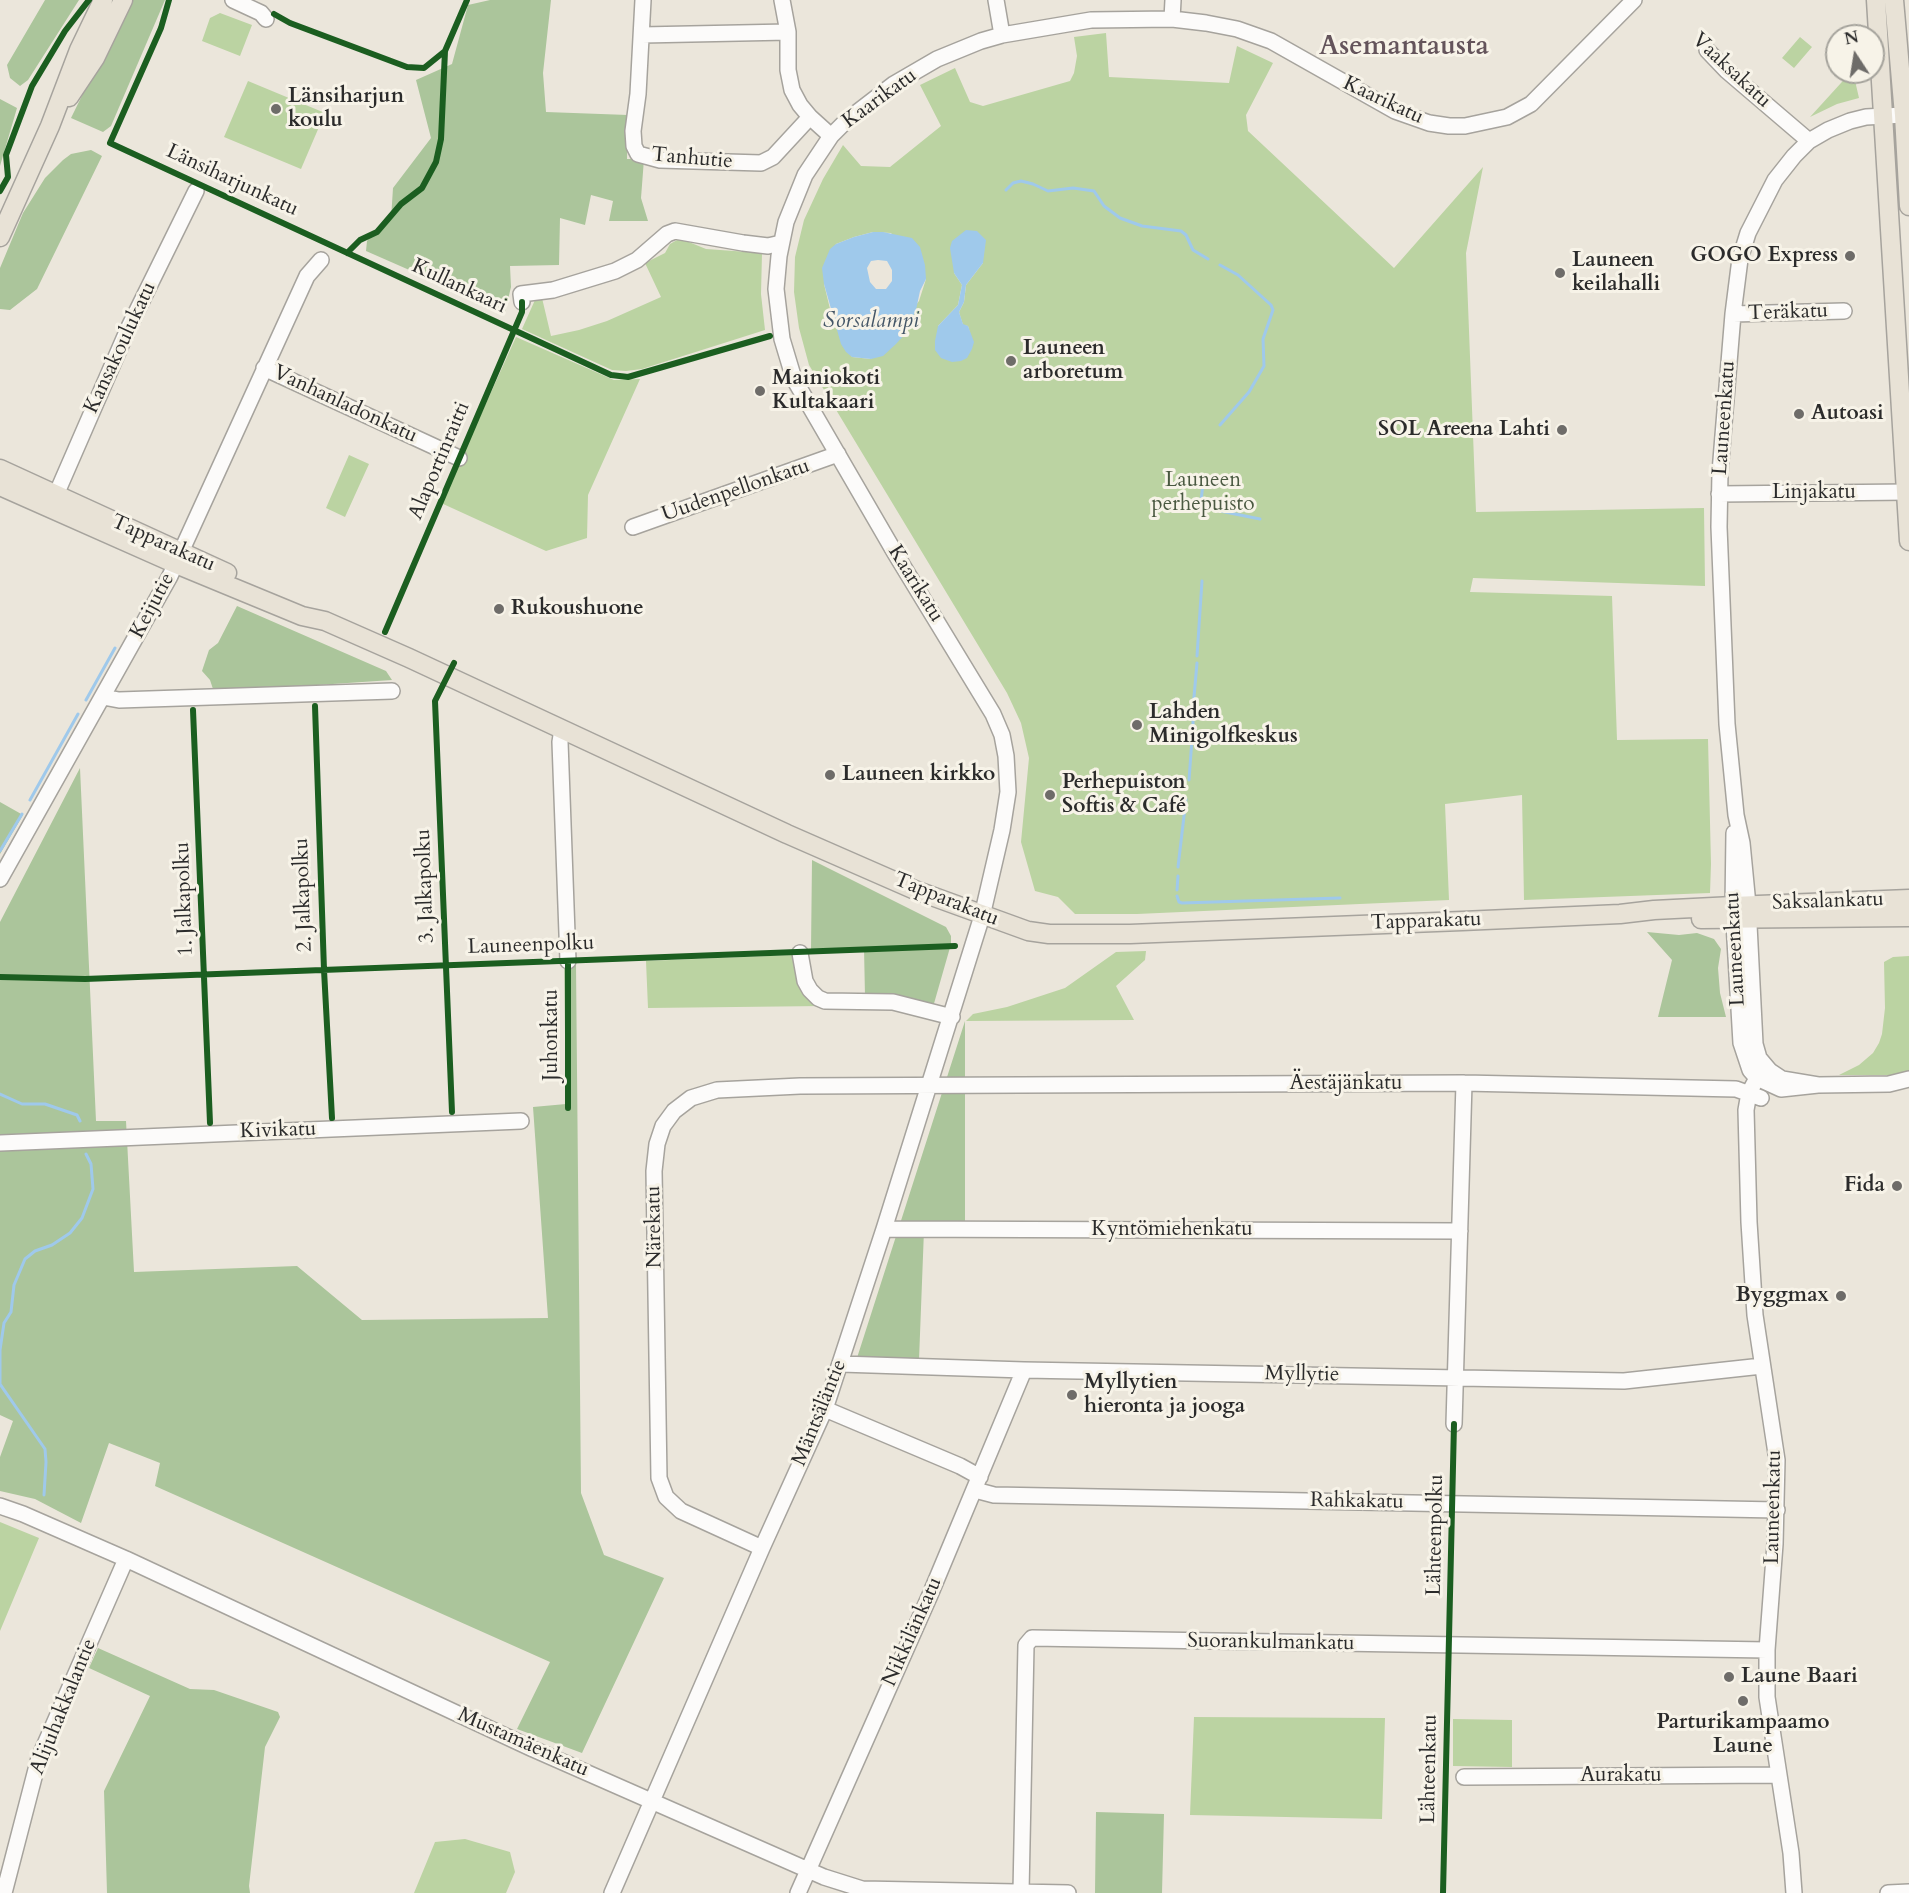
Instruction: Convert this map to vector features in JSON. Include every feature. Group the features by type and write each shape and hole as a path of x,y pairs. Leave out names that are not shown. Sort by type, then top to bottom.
{"main road":[{"path":"0,237 50,126 79,50 103,0"},
{"path":"50,126 94,58 123,0"},
{"path":"1890,2 1884,115 1908,492 1909,541"},
{"path":"1890,2 1904,115 1909,206"},
{"name":"Tapparakatu","path":"0,469 53,501 302,616 325,621 787,834 915,890 1028,931 1049,934 1130,934 1620,914 1654,920 1741,912"},
{"name":"Tapparakatu","path":"0,486 53,501"},
{"name":"Saksalankatu","path":"1741,912 1909,899"},
{"name":"Saksalankatu","path":"1741,912 1909,917"}],"street":[{"path":"233,0 261,13 266,19"},
{"name":"Tanhutie","path":"643,0 638,94 633,131 634,146 638,154 660,160 761,163 772,157 810,117"},
{"path":"782,0 788,32 788,70 792,90 810,117 831,136"},
{"path":"996,0 1002,35"},
{"path":"1172,19 1173,0"},
{"name":"Kaarikatu","path":"982,916 1000,839 1008,792 1002,735 993,714 798,388 782,339 776,290 781,243 786,222 805,175 831,136 846,121 894,84 937,59 1002,35 1091,20 1172,19 1237,29 1271,41 1395,111 1429,123 1465,126 1508,117 1531,104 1634,0"},
{"path":"642,35 788,32"},
{"name":"Vaaksakatu","path":"1707,50 1809,141"},
{"name":"Launeenkatu","path":"1794,1893 1791,1853 1767,1697 1767,1650 1777,1510 1777,1460 1755,1315 1749,1222 1746,1110 1765,1078 1748,1066 1741,1043 1742,843 1736,816 1727,724 1719,494 1733,314 1740,259 1748,233 1775,180 1809,141 1827,130 1850,121 1884,115 1904,115"},
{"name":"Kansakoulukatu","path":"53,501 129,327 196,191"},
{"path":"522,302 521,294 553,290 615,271 637,260 667,234 675,231 768,246 781,243"},
{"name":"Keijutie","path":"0,879 178,558 307,276 321,260"},
{"name":"Teräkatu","path":"1733,314 1844,311"},
{"name":"Vanhanladonkatu","path":"264,368 459,458"},
{"name":"Uudenpellonkatu","path":"633,527 838,454"},
{"name":"Linjakatu","path":"1719,494 1908,492"},
{"path":"103,696 129,700 392,691"},
{"name":"Juhonkatu","path":"562,729 560,742 568,961"},
{"name":"Mäntsäläntie","path":"612,1893 825,1409 952,1017 982,916"},
{"path":"800,953 805,981 818,998 825,1001 894,1002 952,1017"},
{"path":"1765,1078 1818,1085 1889,1084 1909,1078"},
{"path":"1454,1424 1464,1083"},
{"name":"Äestäjänkatu","path":"929,1086 1464,1083 1736,1089 1755,1096"},
{"path":"1889,1084 1909,1090"},
{"name":"Närekatu","path":"762,1548 681,1511 672,1504 662,1488 658,1466 654,1171 657,1144 663,1126 674,1111 691,1098 717,1090 800,1086 929,1086"},
{"name":"Kivikatu","path":"0,1143 521,1121"},
{"name":"Kyntömiehenkatu","path":"884,1229 1460,1232"},
{"name":"Myllytie","path":"841,1364 1024,1370 1624,1381 1762,1366"},
{"name":"Nikkilänkatu","path":"798,1893 978,1484 1024,1370"},
{"name":"Rahkakatu","path":"825,1409 960,1466 978,1484 994,1495 1777,1510"},
{"name":"Mustamäenkatu","path":"0,1506 126,1559 523,1744 808,1870 862,1889 1068,1893"},
{"name":"Alijuhakkalantie","path":"4,1893 39,1758 126,1559"},
{"name":"Suorankulmankatu","path":"1021,1892 1026,1645 1032,1638 1767,1650"},
{"name":"Aurakatu","path":"1464,1778 1778,1775"},
{"path":"1888,1893 1909,1892"}],"green space":[{"path":"45,0 79,0 28,80 20,86 10,78 7,65"},
{"path":"129,0 165,0 111,126 103,132 71,118"},
{"path":"490,0 551,0 543,73 546,112 628,115 627,159 644,159 641,198 648,221 609,221 613,201 591,195 585,225 560,218 559,265 510,266 511,287 505,312 366,251 367,241 373,232 391,219 393,188 431,138 416,80 452,64 468,5"},
{"path":"220,13 252,25 240,56 202,41 210,18"},
{"name":"Launeen perhepuisto","path":"1106,33 1109,77 1229,83 1237,46 1273,63 1246,115 1248,131 1394,268 1483,167 1466,253 1476,512 1704,508 1705,586 1473,578 1470,592 1612,596 1617,740 1708,739 1710,893 1524,900 1522,795 1445,804 1449,900 1137,914 1075,914 1058,897 1035,891 1021,842 1029,758 1021,723 1007,693 809,365 799,328 794,292 795,257 804,220 823,179 843,145 861,166 890,167 941,126 920,85 955,68 970,102 983,106 1070,81 1077,56 1074,37","holes":["873,232 891,233 926,279 919,301 871,359 852,357 831,313 824,284 836,244","983,263 966,285 964,302 959,312 963,325 968,326 971,337 938,326 958,305 962,285 954,273"]},
{"path":"1800,37 1812,47 1794,68 1782,58"},
{"path":"248,81 325,113 301,169 224,137"},
{"path":"1840,84 1856,84 1859,98 1837,104 1810,117"},
{"path":"0,99 17,108 0,166"},
{"path":"91,150 102,156 37,289 10,310 0,309 0,268 23,213 45,178 63,160 71,154"},
{"path":"677,240 684,240 706,249 762,253 761,294 765,330 642,369 626,371 612,370 522,329 535,300 542,298 551,336 607,321 661,297 645,263 665,253 670,244"},
{"path":"516,337 614,380 640,379 588,495 587,538 546,551 441,503"},
{"path":"349,455 369,464 345,517 326,508"},
{"path":"237,606 386,671 392,680 214,692 210,680 202,671 209,650 218,643"},
{"path":"80,768 96,1121 126,1121 134,1272 297,1266 362,1320 548,1318 533,1107 566,1104 564,966 576,965 581,1493 604,1555 664,1578 582,1753 517,1729 550,1662 155,1486 160,1463 109,1443 81,1523 35,1499 0,1491 0,1457 13,1421 0,1415 0,922"},
{"path":"0,802 23,815 0,854"},
{"path":"812,860 946,927 951,936 951,944 933,1007 865,996 864,948 811,950"},
{"path":"1647,932 1679,935 1697,933 1714,939 1721,949 1718,968 1720,993 1726,1017 1658,1017 1672,960"},
{"path":"1146,951 1145,960 1116,986 1134,1020 966,1021 973,1014 1007,1007 1065,988 1116,952"},
{"path":"794,955 805,996 823,1006 648,1008 646,961"},
{"path":"1909,956 1909,1075 1839,1075 1859,1065 1873,1053 1879,1043 1885,1008 1884,962 1893,957"},
{"path":"965,1021 965,1228 924,1230 919,1360 856,1361"},
{"path":"0,1522 39,1538 0,1631"},
{"path":"98,1648 190,1689 214,1690 278,1712 280,1717 265,1747 250,1893 107,1893 104,1791 150,1696 89,1668"},
{"path":"1194,1717 1385,1718 1382,1819 1190,1815"},
{"path":"1453,1719 1512,1720 1512,1767 1453,1766"},
{"path":"1096,1812 1164,1814 1162,1893 1095,1893"},
{"path":"465,1839 510,1852 515,1872 506,1893 414,1893 435,1842"}],"water":[{"path":"966,230 977,231 986,240 983,263 966,285 964,302 959,312 974,342 967,358 952,362 941,358 935,350 935,341 938,326 958,305 962,285 954,273 950,248 952,241"},
{"name":"Sorsalampi","path":"883,232 912,238 920,247 925,265 926,279 906,333 883,356 871,359 852,357 846,352 841,344 824,284 822,268 830,249 854,237","holes":["871,261 887,261 892,270 892,281 886,289 876,289 870,282 867,268"]}],"waterway":[{"path":"1006,190 1013,183 1021,181 1048,191 1073,188 1094,191 1104,206 1120,218 1142,226 1181,231 1186,235 1193,250 1208,259"},
{"path":"1220,265 1238,275 1271,305 1273,310 1263,339 1264,366 1249,392 1220,425"},
{"path":"1200,509 1203,484"},
{"path":"1200,507 1260,519"},
{"path":"1197,656 1202,581"},
{"path":"86,700 115,648"},
{"path":"1193,708 1197,663"},
{"path":"30,800 78,714"},
{"path":"1193,719 1193,729"},
{"path":"1189,780 1192,739"},
{"path":"1178,867 1186,799"},
{"path":"0,851 22,814"},
{"path":"1177,890 1178,876"},
{"path":"1177,896 1179,902 1182,903 1340,898"},
{"path":"0,1094 22,1104 45,1104 77,1115 80,1121"},
{"path":"44,1495 45,1449 0,1384 0,1350 4,1323 11,1312 14,1285 25,1259 35,1251 52,1245 70,1233 82,1218 93,1189 91,1164 86,1154"}],"cycle path":[{"path":"0,191 8,177 6,155 32,86 65,31 89,0"},
{"name":"Länsiharjunkatu","path":"169,0 161,28 110,143 611,375 628,377 770,336"},
{"path":"347,253 360,240 377,232 401,204 422,188 436,162 441,139 445,51 467,0"},
{"path":"274,14 290,23 407,67 424,68 445,51"},
{"name":"Alaportinraitti","path":"385,632 522,312 522,302"},
{"name":"3. Jalkapolku","path":"452,1112 435,701 454,663"},
{"name":"2. Jalkapolku","path":"315,706 324,970 332,1118"},
{"name":"1. Jalkapolku","path":"193,710 210,1123"},
{"name":"Launeenpolku","path":"0,977 85,979 955,946"},
{"name":"Launeenpolku","path":"568,961 568,1108"},
{"name":"Lähteenpolku","path":"1443,1893 1454,1424"}],"place":[{"name":"Länsiharjun koulu","path":"276,109"},
{"name":"GOGO Express","path":"1850,256"},
{"name":"Launeen keilahalli","path":"1560,273"},
{"name":"Launeen arboretum","path":"1011,361"},
{"name":"Mainiokoti Kultakaari","path":"760,391"},
{"name":"Autoasi","path":"1799,414"},
{"name":"SOL Areena Lahti","path":"1562,430"},
{"name":"Rukoushuone","path":"499,609"},
{"name":"Lahden Minigolfkeskus","path":"1137,725"},
{"name":"Launeen kirkko","path":"830,775"},
{"name":"Perhepuiston Softis & Café","path":"1050,795"},
{"name":"Fida","path":"1897,1186"},
{"name":"Byggmax","path":"1841,1296"},
{"name":"Myllytien hieronta ja jooga","path":"1072,1395"},
{"name":"Laune Baari","path":"1729,1677"},
{"name":"Parturikampaamo Laune","path":"1743,1701"}],"district":[{"name":"Asemantausta","path":"1404,48"}]}
